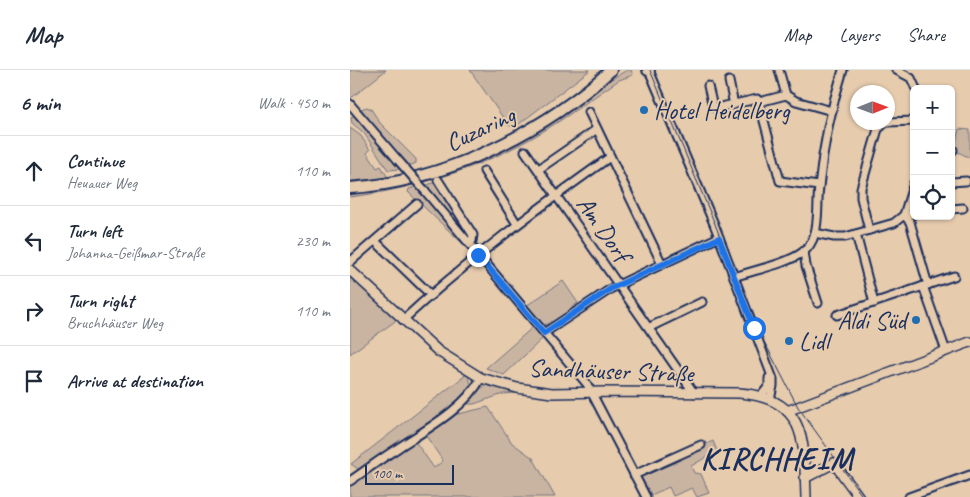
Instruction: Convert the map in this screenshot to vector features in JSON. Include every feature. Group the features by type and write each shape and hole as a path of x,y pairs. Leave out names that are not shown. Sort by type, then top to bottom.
{"main road":[{"name":"Cuzaring","path":"350,188 380,185 402,180 472,158 504,144 541,123 603,78 611,70"},
{"path":"603,78 620,70"}],"street":[{"path":"649,70 719,238 773,382 770,400"},
{"path":"779,70 786,95"},
{"path":"734,277 792,259 804,251 810,243 815,233 819,186 832,111 843,70"},
{"path":"896,70 911,78 914,85"},
{"path":"729,81 734,105"},
{"path":"708,86 713,107 716,108 757,99 759,102 786,95 832,111"},
{"path":"759,102 780,181 819,186"},
{"path":"350,104 593,392 646,497"},
{"path":"589,112 662,264"},
{"path":"895,122 910,121"},
{"path":"539,169 596,129"},
{"path":"869,230 862,203 861,188 878,130"},
{"name":"Am Dorf","path":"525,151 620,284 694,393"},
{"path":"403,320 517,224 610,157"},
{"path":"484,171 517,224"},
{"path":"438,180 473,235 474,238 470,244"},
{"path":"955,182 966,181"},
{"path":"815,233 834,237 888,226 900,220 904,215 910,196"},
{"path":"350,262 417,204"},
{"path":"955,209 963,208"},
{"path":"904,215 910,214"},
{"path":"904,215 910,222 925,285 946,351"},
{"path":"856,234 874,303"},
{"path":"544,333 620,284 719,238"},
{"path":"376,241 431,295"},
{"path":"804,251 806,266 818,303"},
{"name":"Sandhäuser Straße","path":"350,270 438,351 481,378 517,388 552,393 739,393 761,396 787,411"},
{"path":"837,316 954,276"},
{"path":"650,328 702,302"},
{"path":"806,497 802,437 796,423 787,411 970,342"},
{"path":"761,396 769,386 768,370"},
{"path":"350,481 440,419 467,398 481,378"},
{"path":"633,473 701,445"},
{"path":"805,478 834,462 859,497"},
{"path":"908,497 970,475"}],"shaded area":[{"path":"350,70 386,70 350,99"},
{"path":"470,70 590,70 514,127 508,125"},
{"path":"627,70 631,70 633,75 619,80 543,131 497,156 456,172 414,185 350,197 350,193 466,164"},
{"path":"367,107 371,109 380,123 416,159 416,163 407,167 361,109"},
{"path":"356,113 400,169 388,170 364,133 352,123 351,118"},
{"path":"350,128 361,136 370,150 367,153 377,168 381,166 388,178 350,181"},
{"path":"959,129 970,130 970,158 955,150"},
{"path":"436,182 466,228 470,239 424,186"},
{"path":"418,186 465,243 462,243 408,192 409,189"},
{"path":"350,273 398,319 350,354"},
{"path":"563,281 578,303 572,307 574,311 554,325 541,324 526,306"},
{"path":"533,327 543,338 504,375 486,368"},
{"path":"467,374 471,383 465,393 440,416 365,467 358,469 351,464"},
{"path":"488,385 516,393 503,394 474,404 468,404 475,392"},
{"path":"488,407 512,443 533,458 555,497 350,497 350,484 414,440 434,468 443,461 424,433 454,415"},
{"path":"713,441 717,451 691,466 694,473 701,474 709,493 697,497 692,488 673,496 669,487 651,495 640,475"}],"tram line":[{"path":"650,70 715,224 754,325 798,407 863,497"}],"place":[{"name":"Hotel Heidelberg","path":"644,110"},
{"name":"Aldi Süd","path":"916,320"},
{"name":"Lidl","path":"789,341"}],"district":[{"name":"KIRCHHEIM","path":"777,459"}],"route":[{"path":"478,255 544,333 612,288 719,238 754,328"}]}
